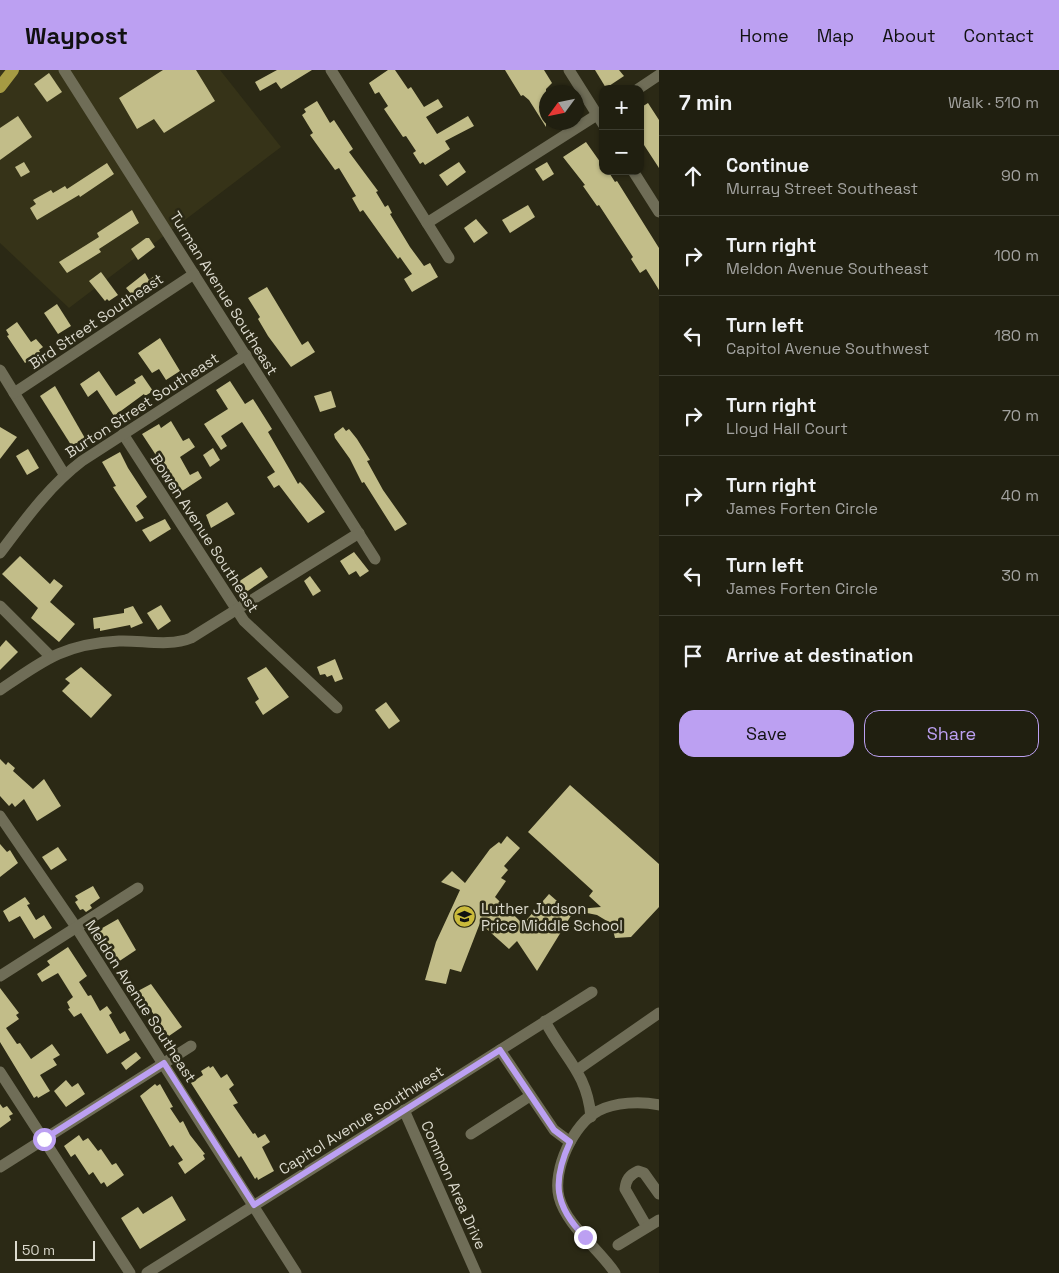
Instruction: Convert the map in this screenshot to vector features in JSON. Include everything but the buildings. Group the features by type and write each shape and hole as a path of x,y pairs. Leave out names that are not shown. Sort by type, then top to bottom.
{"main road":[{"path":"0,87 13,70"}],"street":[{"name":"Turman Avenue Southeast","path":"64,70 375,559"},
{"path":"331,70 449,258"},
{"path":"568,70 599,114"},
{"path":"644,85 659,75"},
{"path":"427,223 599,118"},
{"path":"636,175 659,212"},
{"name":"Bird Street Southeast","path":"14,393 194,274"},
{"name":"Burton Street Southeast","path":"0,553 41,498 64,474 246,355"},
{"path":"0,370 64,474"},
{"name":"Bowen Avenue Southeast","path":"123,434 236,612 337,708"},
{"path":"0,690 50,656 73,647 118,641 181,642 236,612 359,533"},
{"path":"0,606 50,656"},
{"name":"Meldon Avenue Southeast","path":"0,816 76,927 296,1273"},
{"path":"0,976 138,888"},
{"name":"Capitol Avenue Southwest","path":"146,1273 592,992"},
{"path":"577,1070 659,1013"},
{"path":"546,1021 553,1036 577,1070 589,1097 591,1117"},
{"path":"0,1167 191,1046"},
{"path":"500,1050 554,1130 570,1142"},
{"path":"0,1072 130,1273"},
{"path":"471,1134 530,1096"},
{"path":"616,1273 596,1247 574,1226 558,1196 558,1174 575,1133 598,1111 635,1103 659,1105"},
{"name":"Common Area Drive","path":"404,1110 476,1273"},
{"path":"647,1227 625,1189 625,1183 629,1176 638,1171 644,1173 659,1194"},
{"path":"618,1245 659,1220"}],"shaded area":[{"path":"0,70 220,70 281,147 69,308 0,243"}],"place":[{"name":"Luther Judson Price Middle School","path":"465,917"}],"route":[{"path":"44,1139 164,1063 254,1205 500,1050 554,1130 570,1142 558,1174 558,1196 566,1214 585,1237"}]}
